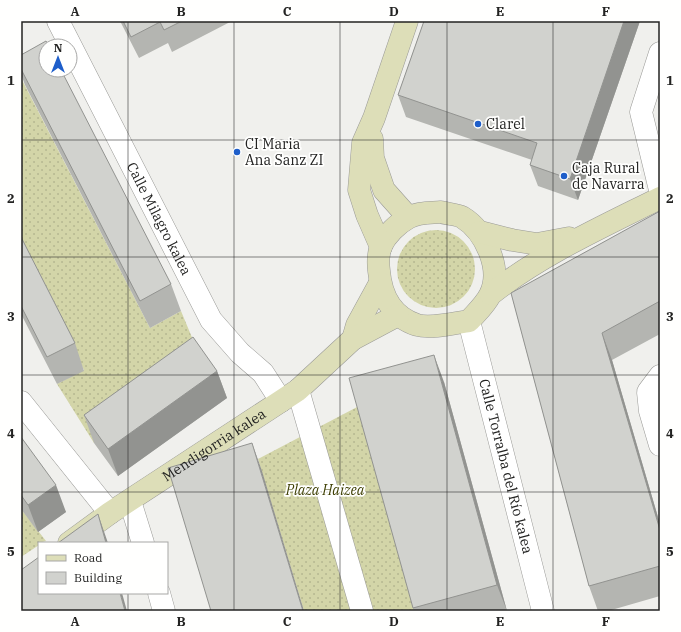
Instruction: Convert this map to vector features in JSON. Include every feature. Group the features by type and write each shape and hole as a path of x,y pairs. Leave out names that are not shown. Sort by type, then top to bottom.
{"street":[{"path":"381,246 367,215 359,190 363,143 374,118 407,21"},
{"name":"Calle Milagro kalea","path":"58,34 210,320 240,353 289,396 362,611"},
{"path":"660,53 642,112 660,190"},
{"path":"374,118 372,136 373,158 384,190 408,217"},
{"path":"491,294 495,274 489,251 480,232 461,216 435,212 408,217 393,228 381,246 378,261 380,283 385,298 398,315 418,325 442,325 469,321 491,294 517,274 587,234 660,198"},
{"path":"480,232 512,240 537,244 587,234"},
{"name":"Mendigorria kalea","path":"353,339 357,325 380,283"},
{"name":"Mendigorria kalea","path":"70,542 110,513 289,396 353,339 398,315"},
{"name":"Calle Torralba del Río kalea","path":"469,321 543,611"},
{"path":"660,376 648,392 650,411 660,445"},
{"path":"21,402 110,513"},
{"path":"130,501 143,542"},
{"path":"159,594 164,611"}],"green space":[{"path":"21,78 150,328 181,311 203,364 94,443 57,384 84,370 21,245"},
{"path":"428,230 444,230 458,236 469,247 475,261 475,277 469,291 458,302 444,308 428,308 414,302 403,291 397,277 397,261 403,247 414,236"},
{"name":"Plaza Haizea","path":"359,406 416,611 304,611 258,459"},
{"path":"21,509 46,541 38,542 38,546 21,557"}],"building":[{"path":"123,21 182,21 164,30 160,22 131,37"},
{"path":"424,21 624,21 570,179 530,165 537,143 398,95"},
{"path":"38,45 38,78 65,78 171,284 140,301 21,69 21,55"},
{"path":"660,211 660,301 602,333 660,530 660,566 589,586 511,293"},
{"path":"21,237 75,343 47,357 21,306"},
{"path":"193,337 217,371 108,449 84,415"},
{"path":"434,355 497,585 413,608 349,378"},
{"path":"21,437 56,485 28,505 21,495"},
{"path":"252,443 303,611 211,611 168,468"},
{"path":"98,514 106,542 59,542"},
{"path":"38,558 38,594 120,594 125,611 21,611 21,570"}],"place":[{"name":"Clarel","path":"478,124"},
{"name":"CI Maria Ana Sanz ZI","path":"237,152"},
{"name":"Caja Rural de Navarra","path":"564,176"}]}
